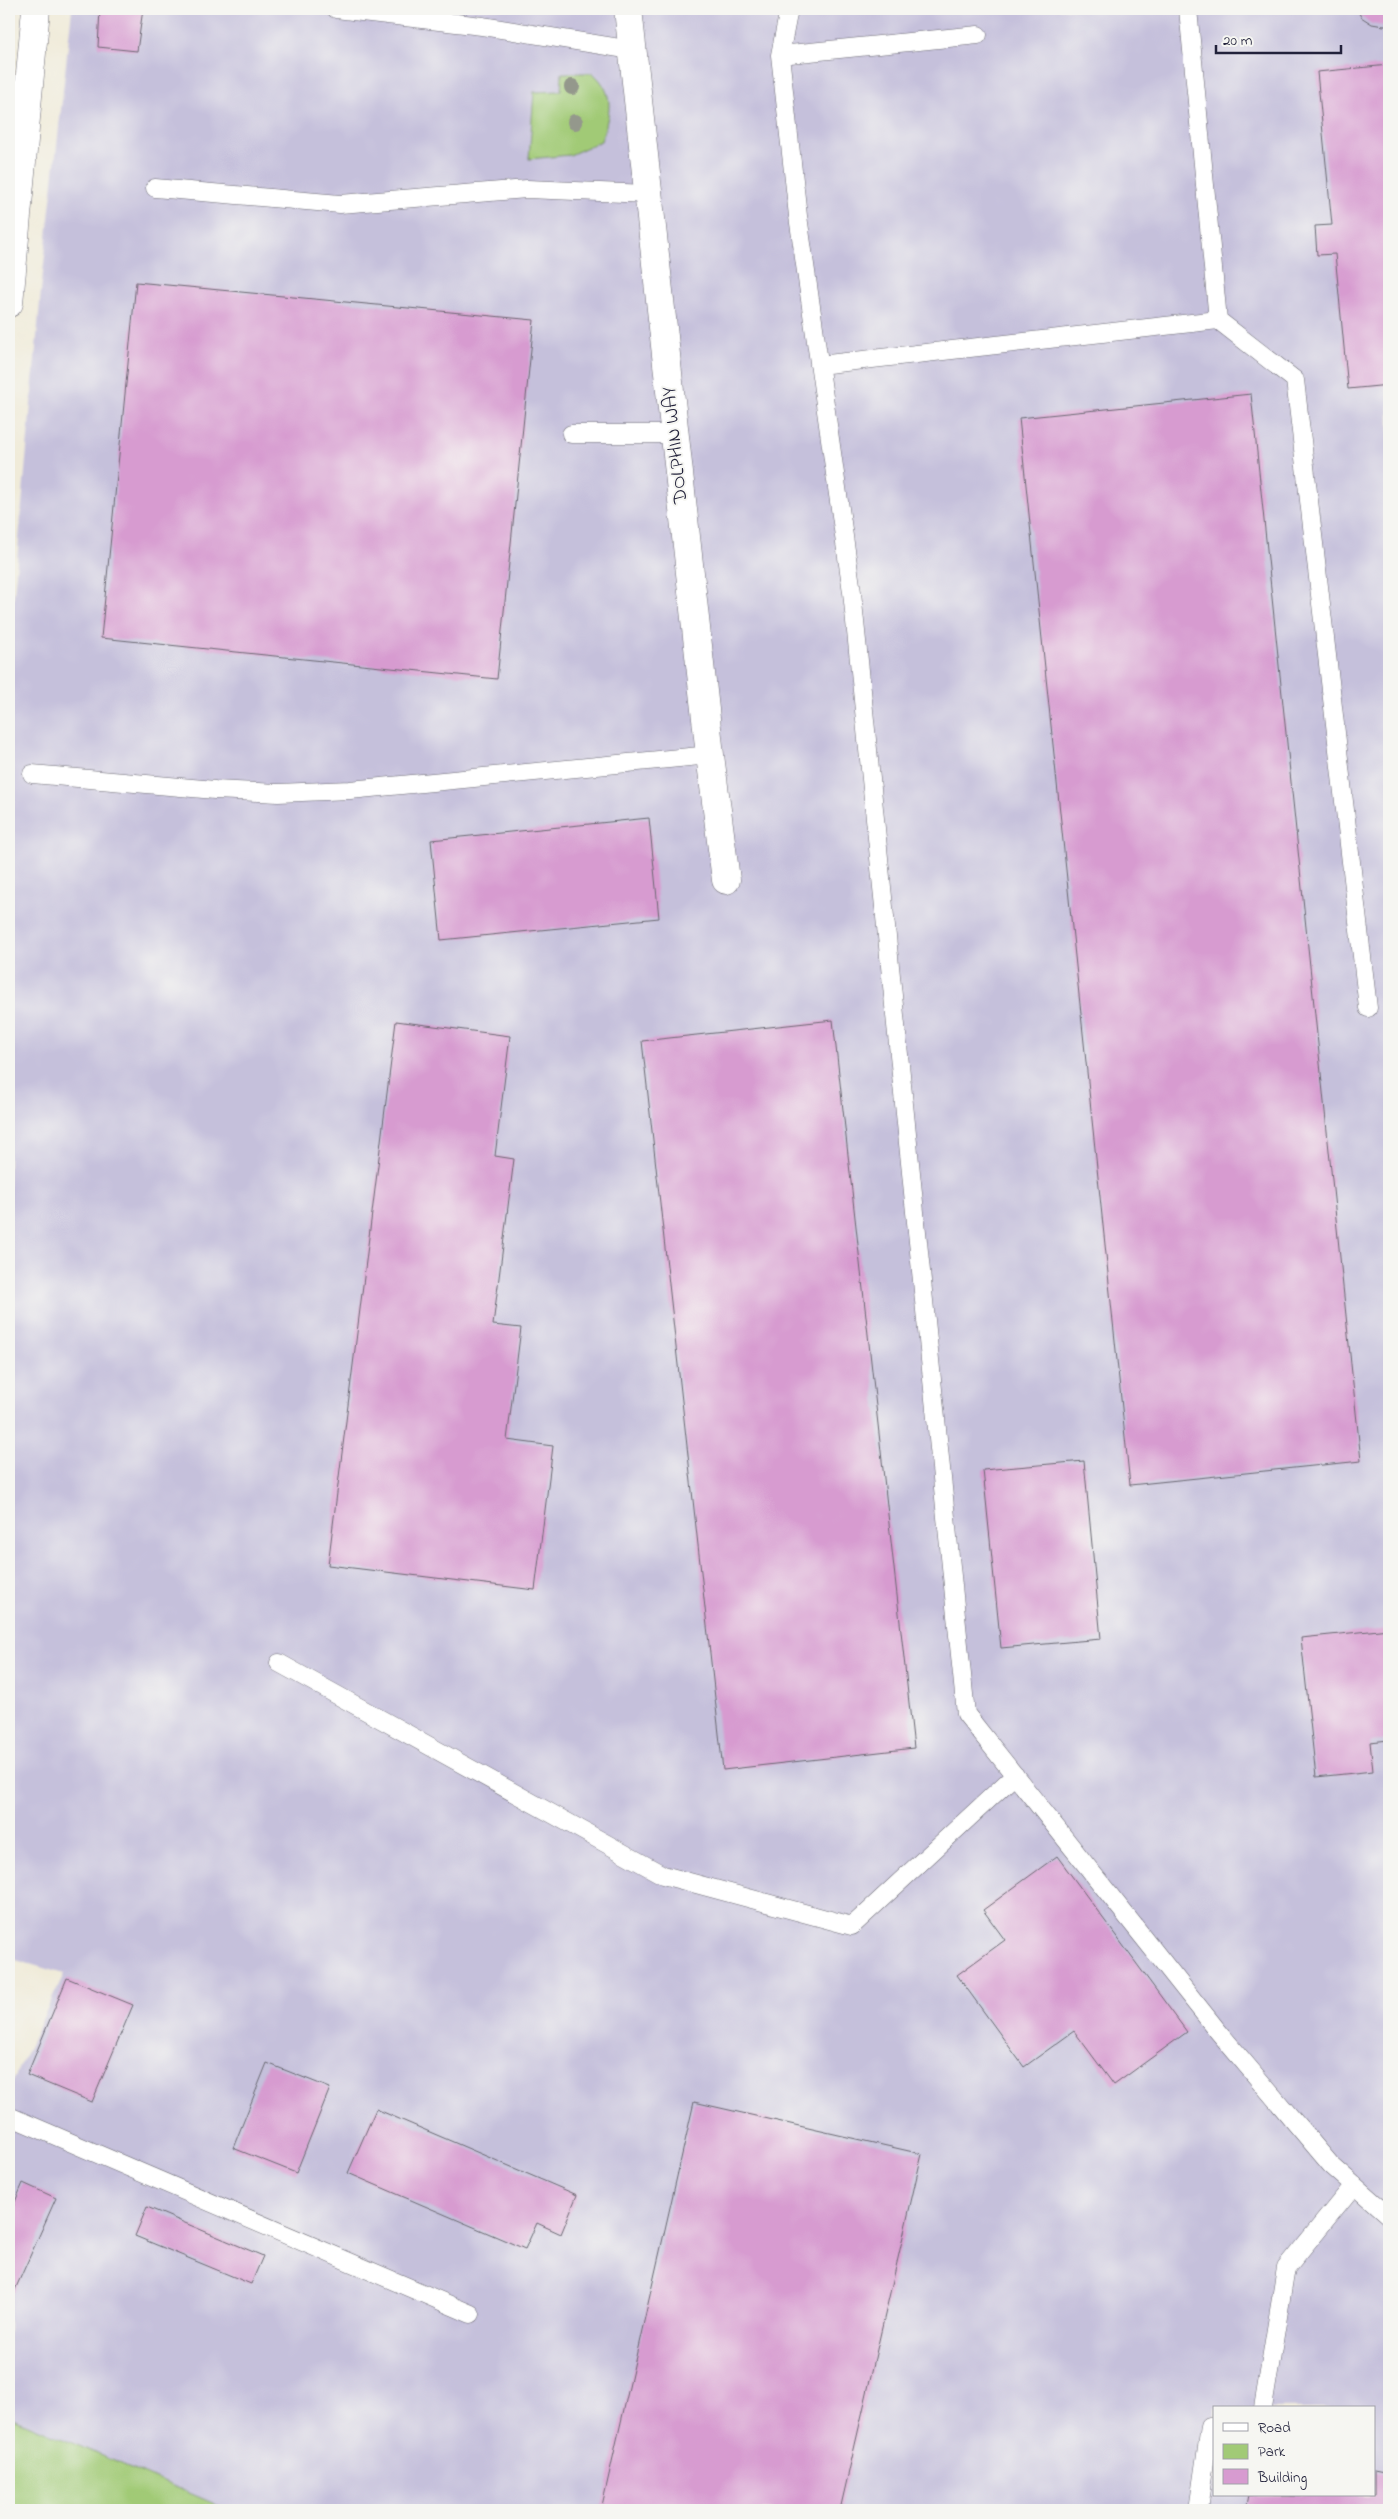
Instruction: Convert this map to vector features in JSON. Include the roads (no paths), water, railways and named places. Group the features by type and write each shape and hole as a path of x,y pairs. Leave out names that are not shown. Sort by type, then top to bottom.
{"street":[{"path":"9,303 36,9"},
{"name":"DOLPHIN WAY","path":"628,9 710,755 726,880"}],"lane":[{"path":"336,9 482,26 632,50"},
{"path":"788,9 780,55 798,216 852,592 966,1714 1217,2030 1332,2165 1389,2216"},
{"path":"1188,9 1218,320"},
{"path":"780,55 978,35"},
{"path":"155,188 340,204 528,189 648,194"},
{"path":"819,365 1218,320 1295,380 1368,1008"},
{"path":"572,434 675,434"},
{"path":"32,774 215,790 278,793 350,790 710,755"},
{"path":"279,1663 663,1875 852,1926 1015,1776"},
{"path":"9,2116 471,2314"},
{"path":"1263,2406 1286,2268 1354,2185"},
{"path":"1198,2510 1210,2426 1213,2425"}]}
